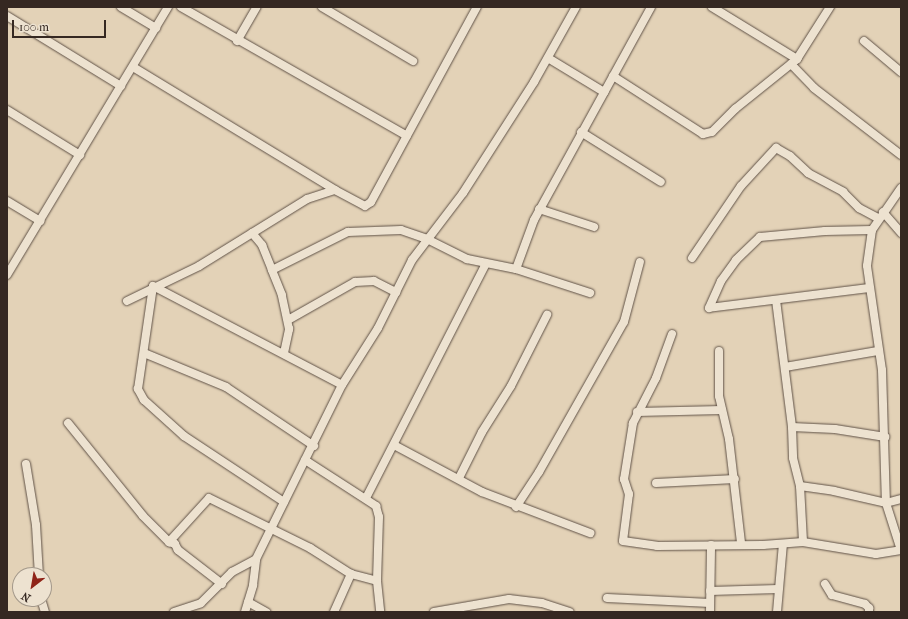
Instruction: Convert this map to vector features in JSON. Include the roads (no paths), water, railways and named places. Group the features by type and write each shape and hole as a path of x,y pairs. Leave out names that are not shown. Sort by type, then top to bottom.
{"street":[{"path":"121,7 156,28"},
{"path":"7,275 168,7"},
{"path":"181,7 237,41 407,136"},
{"path":"237,41 257,7"},
{"path":"322,7 413,61"},
{"path":"245,612 256,571 256,559 305,460 314,446 342,385 363,354 412,260 463,193 548,58 576,7"},
{"path":"516,269 539,209 651,7"},
{"path":"712,7 794,62 814,88 901,155"},
{"path":"613,76 703,134 712,132 735,109 794,62 830,7"},
{"path":"132,67 335,190 361,205 369,204 407,136 474,8"},
{"path":"7,16 121,86"},
{"path":"864,42 901,72"},
{"path":"548,58 604,92"},
{"path":"7,110 80,155"},
{"path":"581,132 662,182"},
{"path":"692,258 741,186 776,148 790,156 808,173 843,192 859,208 881,215 901,233"},
{"path":"672,334 656,378 637,412 633,423 624,479 629,501 622,541 657,546 783,544 803,542 876,554 901,550 886,503 882,370 868,288 867,266 872,230 901,188"},
{"path":"127,301 153,286 200,266 307,200 335,190"},
{"path":"7,201 40,221"},
{"path":"539,209 594,227"},
{"path":"272,270 348,232 401,230 427,239 461,257 485,265 516,269 590,293"},
{"path":"868,288 709,308 721,281 736,260 760,237 804,232 872,230"},
{"path":"252,233 262,245 272,270 288,320 289,329 284,353"},
{"path":"516,506 539,472 624,322 640,262"},
{"path":"366,498 485,265"},
{"path":"288,320 355,282 374,281 396,292"},
{"path":"153,286 138,389 147,404 184,436 284,502"},
{"path":"153,286 284,353 342,385"},
{"path":"776,300 792,427 793,458 800,486 803,542"},
{"path":"458,478 482,432 511,386 547,315"},
{"path":"719,351 719,396 729,439 735,479 741,544"},
{"path":"785,367 878,352"},
{"path":"144,353 226,387 314,446"},
{"path":"637,412 722,410"},
{"path":"68,423 143,516 169,542 175,544 178,550 222,584"},
{"path":"792,427 835,429 885,437"},
{"path":"394,445 482,492 590,533"},
{"path":"305,460 366,498 376,506 379,512 377,582 380,612"},
{"path":"26,464 36,525 39,567"},
{"path":"656,483 735,479"},
{"path":"800,486 834,491 886,503 901,499"},
{"path":"169,542 208,498 270,530 310,548 351,574 377,582"},
{"path":"777,612 783,544"},
{"path":"607,598 710,608 711,545"},
{"path":"174,612 200,603 222,584 232,572 256,559"},
{"path":"334,612 351,574"},
{"path":"825,584 832,594 865,604 870,608 869,612"},
{"path":"710,591 778,589"},
{"path":"434,612 509,600 542,604 566,611"},
{"path":"248,602 266,612"}]}
